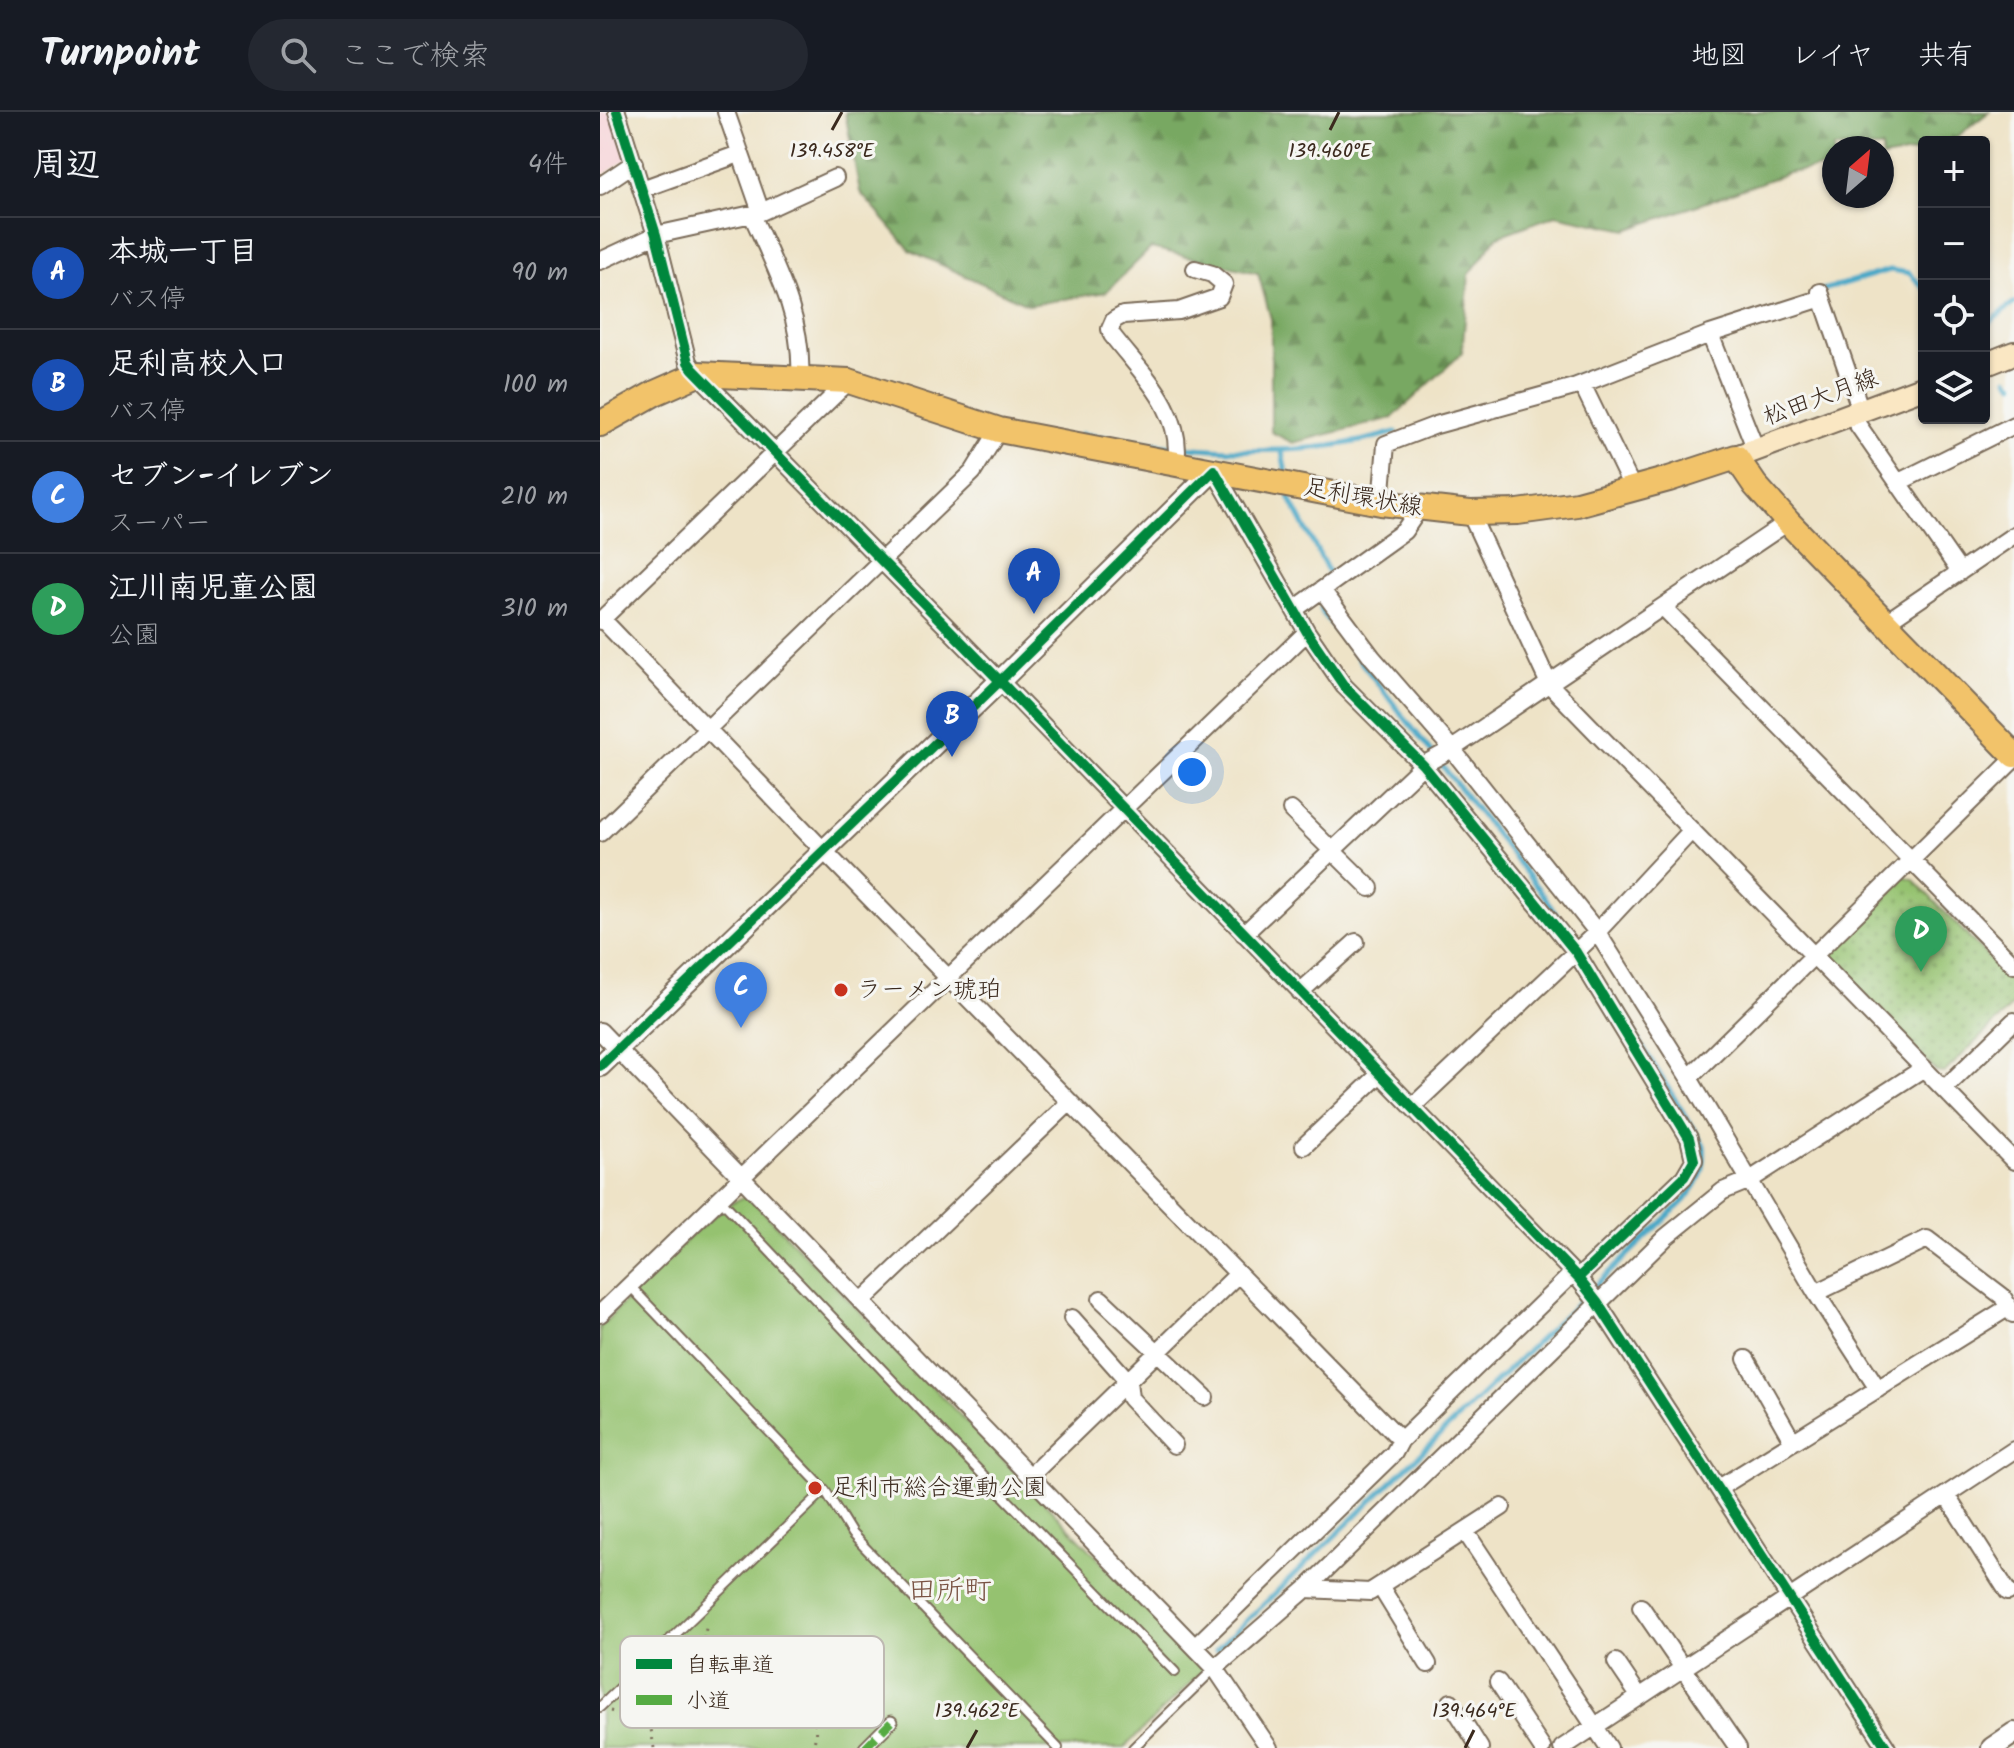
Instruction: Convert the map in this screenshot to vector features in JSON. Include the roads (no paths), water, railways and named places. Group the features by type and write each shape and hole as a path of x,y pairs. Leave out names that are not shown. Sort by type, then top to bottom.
{"main road":[{"path":"1990,363 2012,356"},
{"name":"足利環状線","path":"600,424 693,368 801,370 849,381 999,430 1177,453 1214,470 1381,503 1470,513 1518,512 1577,504 1746,454"},
{"name":"松田大月線","path":"1746,454 1918,389"},
{"path":"1746,454 1755,485 2014,757"}],"street":[{"path":"617,112 693,368 1576,1276 1597,1302 1887,1748"},
{"path":"726,112 757,213 785,289 801,370"},
{"path":"642,189 739,154"},
{"path":"600,186 634,163"},
{"path":"600,261 656,235 757,213 835,178"},
{"path":"1177,453 1174,422 1167,407 1110,329 1114,320 1123,315 1179,311 1219,297 1224,284 1212,274 1195,269"},
{"path":"1381,503 1386,444 1436,425 1582,384 1821,295 1856,413 1960,572"},
{"path":"1710,334 1746,454"},
{"path":"849,381 601,620 1401,1440"},
{"path":"1582,384 1633,489"},
{"path":"1899,482 2014,425"},
{"path":"600,833 973,472 999,430"},
{"path":"600,1066 1214,470 1307,632 1344,686 1423,765 1576,952 1679,1118 1689,1138 1694,1160 1684,1177 1401,1440 1394,1453 1195,1647"},
{"path":"1295,609 1404,531 1419,509"},
{"path":"1470,513 1549,684 2014,1161"},
{"path":"1244,934 1423,765 1452,749 1788,522"},
{"path":"1886,622 2014,535"},
{"path":"1322,590 1372,657 1452,749 1597,932 1689,1078 1816,1293 1878,1389"},
{"path":"1663,607 2014,965"},
{"path":"600,1314 1307,632"},
{"path":"1689,1078 2014,757"},
{"path":"1291,810 1370,888"},
{"path":"1412,1107 1597,932 1692,830"},
{"path":"1300,992 1356,942"},
{"path":"1944,1089 2014,1021"},
{"path":"600,1031 1215,1668 1269,1748"},
{"path":"1215,1668 1306,1589 1666,1237 1723,1191 1750,1180 1924,1068"},
{"path":"1304,1146 1380,1074"},
{"path":"861,1302 1070,1102"},
{"path":"1719,1488 1878,1389 2010,1301 1927,1239 1816,1293"},
{"path":"1030,1476 1238,1274"},
{"path":"1101,1299 1205,1397"},
{"path":"1072,1318 1128,1381 1130,1398 1174,1445"},
{"path":"1746,1359 1793,1442"},
{"path":"1562,1748 2014,1450"},
{"path":"1946,1495 2008,1592"},
{"path":"1306,1589 1370,1592 1502,1507"},
{"path":"1465,1531 1609,1748"},
{"path":"1380,1586 1428,1664"},
{"path":"1641,1607 1738,1748"},
{"path":"1616,1662 1639,1696"},
{"path":"1498,1682 1542,1748"},
{"path":"1451,1702 1480,1748"},
{"path":"865,1748 891,1722"},
{"path":"1992,1748 2014,1733"}],"lane":[{"path":"719,1198 1175,1672"},
{"path":"629,1286 825,1490 852,1534 1058,1748"},
{"path":"675,1636 825,1490"},
{"path":"1133,1748 1215,1668"},
{"path":"600,1708 620,1689"}],"waterway":[{"path":"1823,290 1890,270 1909,273 1918,282"},
{"path":"1990,322 2014,303"},
{"path":"1536,389 1595,370"},
{"path":"2008,378 2014,384"},
{"path":"1081,434 1199,448 1278,450 1318,448 1396,432"},
{"path":"1282,452 1287,478"},
{"path":"1289,492 1329,573 1327,580"},
{"path":"1323,598 1321,611 1544,896 1561,922"},
{"path":"1216,1650 1695,1187 1703,1168 1704,1146 1620,1010"}],"place":[{"name":"本城一丁目","path":"1034,614"},
{"name":"足利高校入口","path":"952,757"},
{"name":"江川南児童公園","path":"1921,972"},
{"name":"ラーメン琥珀","path":"841,990"},
{"name":"セブン-イレブン","path":"741,1028"},
{"name":"足利市総合運動公園","path":"815,1488"}],"district":[{"name":"田所町","path":"950,1591"}]}
